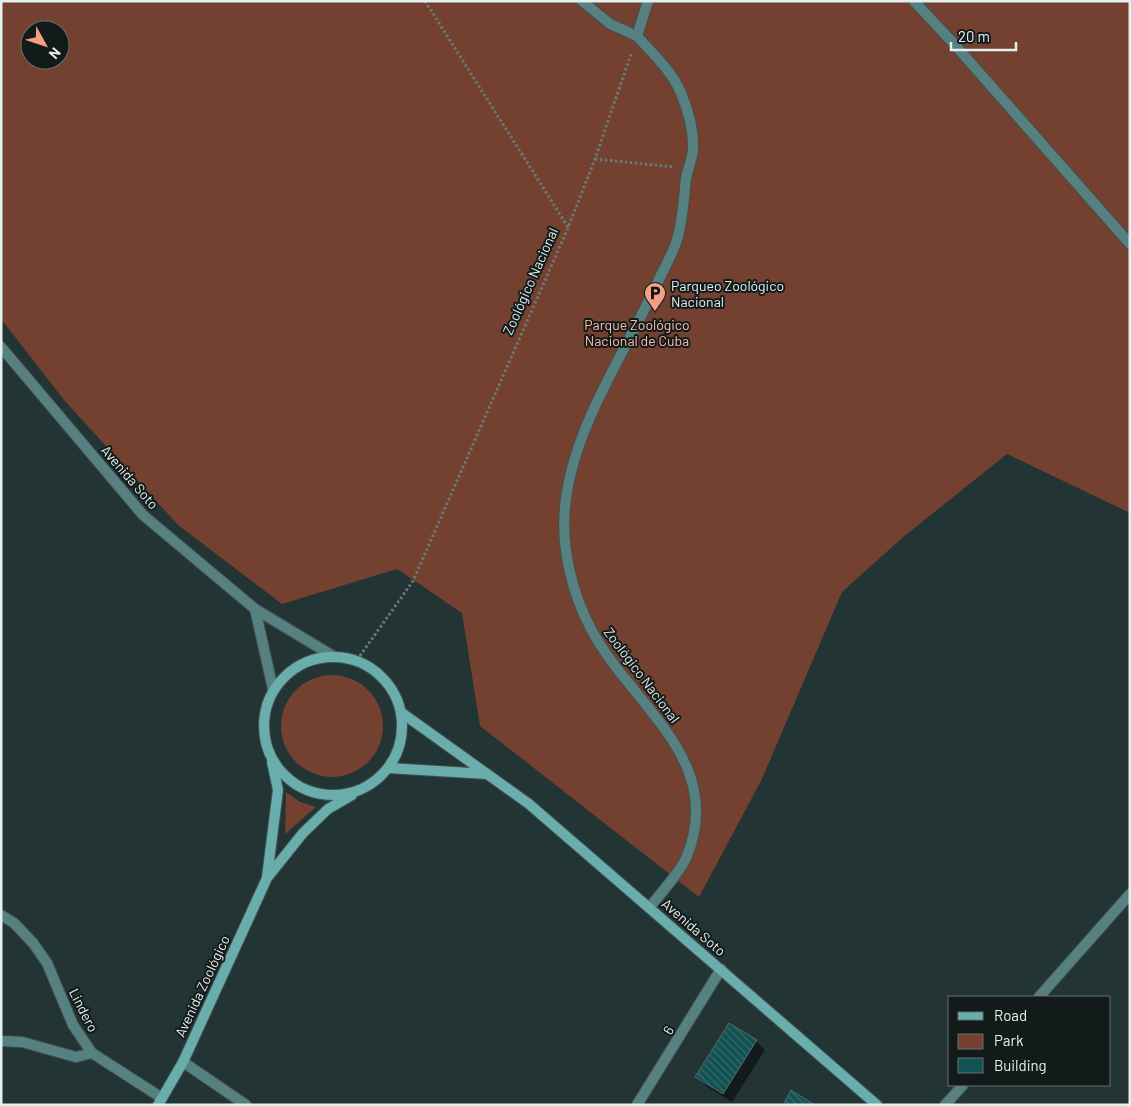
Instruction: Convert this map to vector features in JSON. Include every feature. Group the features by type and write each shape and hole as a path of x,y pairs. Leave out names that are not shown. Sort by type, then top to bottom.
{"street":[{"path":"582,1 610,24 637,36 648,1"},
{"path":"914,1 1130,244"},
{"name":"Zoológico Nacional","path":"637,36 665,66 680,91 690,117 693,150 688,168 678,236 653,294 598,402 583,437 576,455 565,507 566,548 573,587 591,629 688,764 696,791 696,816 686,859 650,907"},
{"name":"Avenida Soto","path":"1,347 143,515 255,609 333,656"},
{"path":"255,609 273,689"},
{"path":"333,656 356,660 374,669 389,683 398,701 402,713 402,738 397,754 376,781 361,789 341,795 320,794 300,788 283,775 271,758 264,735 265,712 273,689 289,672 310,660 333,656"},
{"name":"Avenida Soto","path":"402,713 529,804 877,1105"},
{"name":"Avenida Zoológico","path":"267,878 278,790 271,758"},
{"path":"388,768 488,774"},
{"name":"Avenida Zoológico","path":"160,1102 182,1062 267,878 309,827 328,810 361,789"},
{"path":"1040,996 1130,894"},
{"name":"Lindero","path":"1,915 14,924 33,943 47,964 73,1025 92,1053 160,1102"},
{"name":"6","path":"637,1105 721,969"},
{"path":"1,1041 22,1042 76,1057 92,1053"},
{"path":"182,1062 246,1105"},
{"path":"945,1105 962,1086"}],"path":[{"path":"425,1 568,228"},
{"name":"Zoológico Nacional","path":"356,660 413,581 568,228 595,159 637,36"},
{"path":"595,159 688,168"}],"green space":[{"name":"Parque Zoológico Nacional de Cuba","path":"1,1 1130,1 1130,513 1007,454 902,538 842,592 761,781 699,897 480,726 462,613 397,569 282,604 178,525 64,400 1,319"},
{"path":"332,675 351,679 368,690 379,707 383,726 379,745 368,762 351,773 332,777 313,773 296,762 285,745 281,726 285,707 296,690 313,679"},
{"path":"286,792 300,802 316,807 285,834"}],"building":[{"path":"729,1023 757,1040 723,1094 695,1077"},
{"path":"791,1090 815,1105 783,1105"}],"place":[{"name":"Parqueo Zoológico Nacional","path":"655,312"}]}
